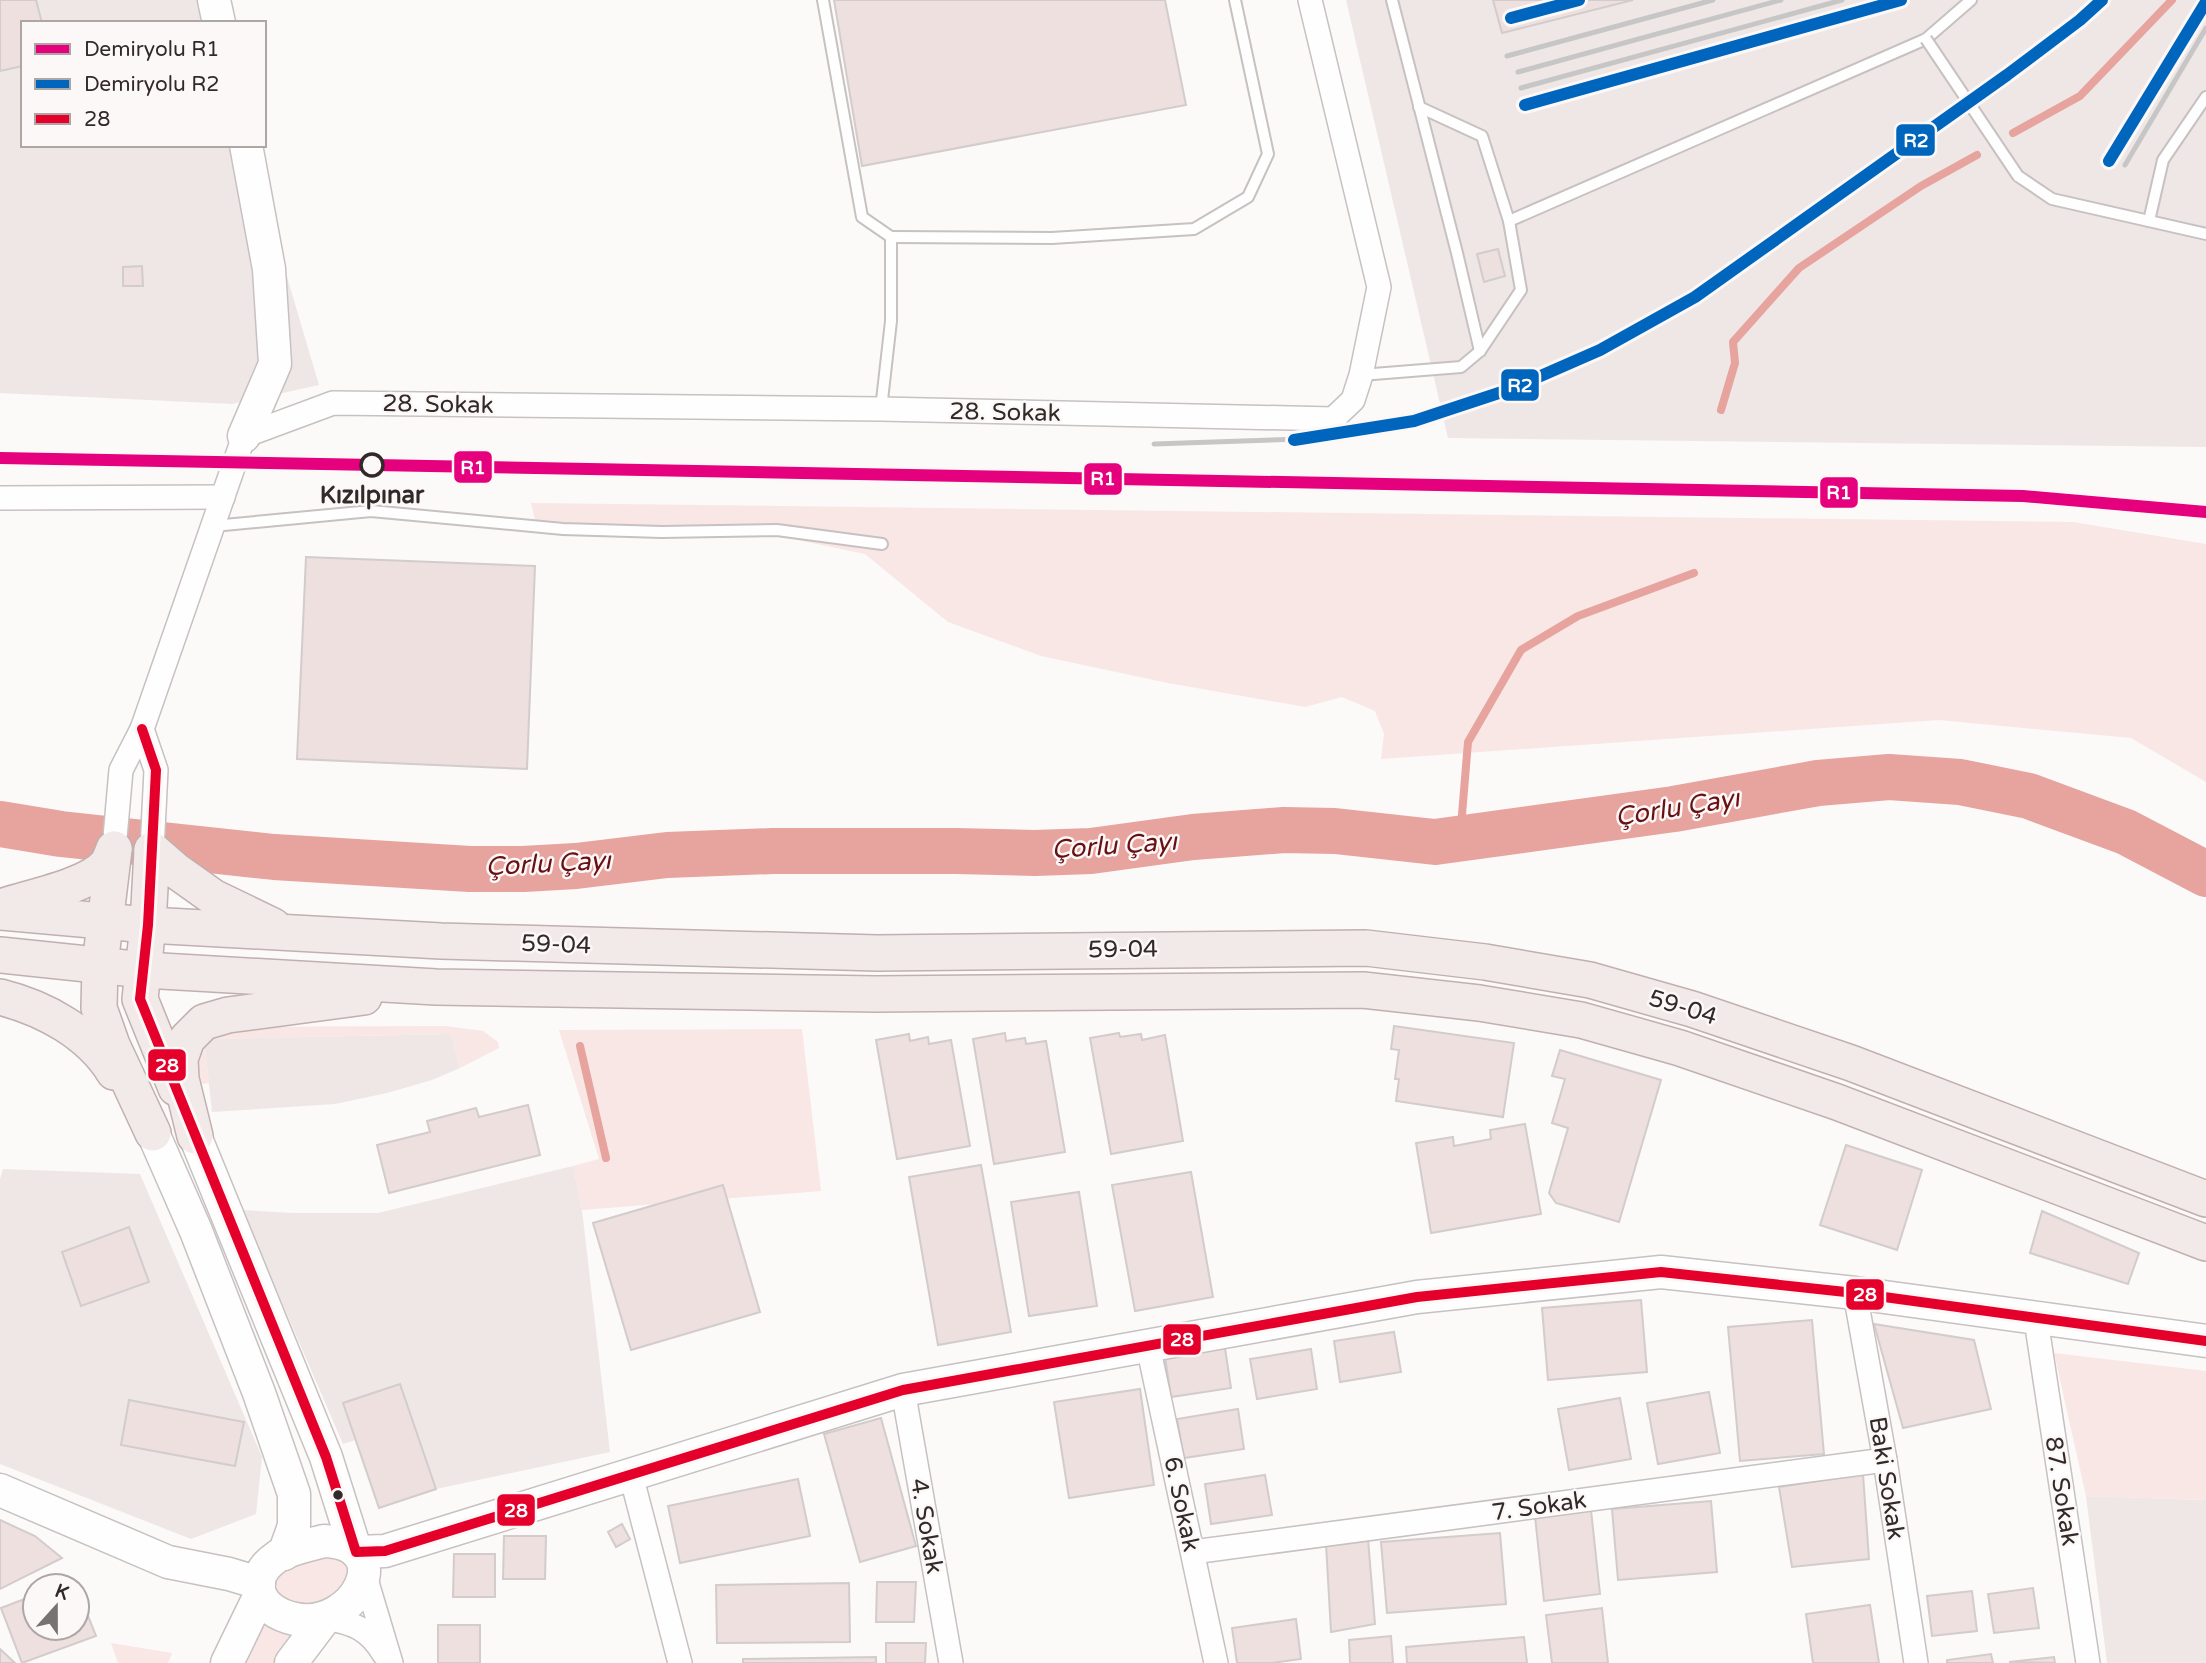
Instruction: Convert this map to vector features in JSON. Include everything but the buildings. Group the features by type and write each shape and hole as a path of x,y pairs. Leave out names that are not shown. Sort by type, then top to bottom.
{"main road":[{"path":"214,0 219,21"},
{"path":"244,436 275,364 269,269 246,147"},
{"path":"0,910 93,875 107,863 114,849"},
{"path":"114,849 104,921 99,1008 112,1045 196,1231 295,1494 294,1526 267,1575 227,1663"},
{"path":"152,850 140,999 368,1562 353,1599 325,1618 310,1620 285,1616 266,1605 267,1575"},
{"path":"152,850 214,897 285,932"},
{"name":"59-04","path":"0,910 148,925 441,941 877,953 1366,948 1485,962 1590,980 1692,1009 1851,1063 2206,1199"},
{"name":"59-04","path":"0,955 144,970 436,987 876,994 1363,990 1479,1003 1581,1020 1680,1048 1837,1102 2206,1243"},
{"path":"195,1136 181,1079 180,1059 187,1038 204,1021 436,987"},
{"path":"0,998 16,1001 50,1016 83,1037 109,1064 153,1133"},
{"path":"368,1562 631,1475 903,1390 1417,1297 1661,1272 1855,1293 2036,1320 2206,1341"},
{"path":"0,1490 168,1562 229,1574 267,1575 324,1541 342,1544 368,1562"},
{"path":"291,1663 325,1618"}],"street":[{"name":"28. Sokak","path":"244,436 333,403 881,409 1333,419 1353,400 1361,375 1379,287 1310,0"},
{"path":"114,849 121,770 142,729 244,436"},
{"path":"0,498 223,497"},
{"path":"142,729 156,770 152,850"},
{"name":"Baki Sokak","path":"1855,1293 1885,1461 1916,1663"},
{"name":"87. Sokak","path":"2036,1320 2088,1663"},
{"name":"6. Sokak","path":"1148,1346 1216,1663"},
{"name":"4. Sokak","path":"903,1390 951,1663"},
{"name":"7. Sokak","path":"1193,1552 1885,1461"},
{"path":"631,1475 680,1663"},
{"path":"368,1562 390,1663"},
{"path":"325,1618 351,1624 367,1632 375,1639 390,1663"}],"lane":[{"path":"823,0 862,217 891,237 1052,238 1194,229 1248,197 1268,154 1235,0"},
{"path":"1392,0 1480,351"},
{"path":"1509,221 1926,38 1971,0"},
{"path":"1926,38 2018,176 2052,199 2206,234"},
{"path":"2149,221 2163,160 2206,97"},
{"path":"1361,375 1461,366 1480,351 1521,290 1509,221 1482,136 1419,107"},
{"path":"881,409 891,321 891,237"},
{"path":"213,526 371,511 563,529 662,532 777,530 882,544"}],"shaded area":[{"path":"0,0 206,0 212,21 21,21 21,147 249,147 319,385 232,404 0,393"},
{"path":"1346,0 2206,0 2206,447 1448,438"},
{"path":"531,503 2073,522 2206,544 2206,782 2131,738 1939,720 1381,759 1384,734 1375,711 1342,697 1305,707 1168,683 1041,656 948,622 865,554 783,537 538,534"},
{"path":"445,1026 483,1031 498,1042 499,1048 460,1068 451,1034 204,1039 209,1083 188,1086 202,1027"},
{"path":"802,1029 821,1191 582,1210 573,1166 599,1159 559,1030"},
{"path":"451,1034 460,1068 432,1080 335,1104 212,1112 204,1039"},
{"path":"573,1166 582,1210 610,1452 436,1489 400,1384 344,1403 356,1440 343,1444 242,1210 378,1213"},
{"path":"3,1169 140,1174 262,1457 256,1514 191,1539 0,1464 0,1179"},
{"path":"2054,1353 2206,1371 2206,1500 2086,1496"},
{"path":"2086,1496 2206,1500 2206,1663 2107,1663"},
{"path":"284,1555 360,1558 291,1663 227,1663"},
{"path":"111,1643 172,1653 168,1663 118,1663"}],"waterway":[{"path":"2013,133 2080,96 2172,0"},
{"path":"1721,410 1735,363 1733,342 1799,268 1921,186 1977,155"},
{"path":"1460,839 1468,742 1521,650 1578,616 1694,573"},
{"name":"Çorlu Çayı","path":"0,824 61,834 274,857 470,869 523,869 576,866 667,855 773,851 1091,851 1193,837 1284,830 1335,831 1435,842 1674,809 1818,783 1889,777 1960,782 2029,796 2126,832 2206,874"},
{"path":"580,1046 606,1158"}],"railway":[{"path":"1511,18 1579,0"},
{"path":"1507,56 1713,0"},
{"path":"1518,72 1781,0"},
{"path":"1521,88 1842,0"},
{"path":"1525,105 1901,0"},
{"path":"1154,444 1303,439 1414,421 1511,389 1600,350 1695,297 2007,75 2102,0"},
{"path":"2109,161 2206,2"},
{"path":"2125,165 2206,28"}],"rail line":[{"name":"R2","path":"1511,18 1579,0"},
{"name":"R2","path":"1525,105 1901,0"},
{"name":"R2","path":"1294,440 1414,421 1511,389 1600,350 1695,297 2007,75 2102,0"},
{"name":"R2","path":"2109,161 2206,2"},
{"name":"R1","path":"0,458 2023,496 2206,512"}],"transit line":[{"name":"28","path":"142,729 156,770 148,925 140,999 326,1457 356,1552 385,1551 903,1390 1417,1297 1661,1272 1855,1293 2206,1341"}],"place":[{"name":"Kızılpınar","path":"372,465"}]}
